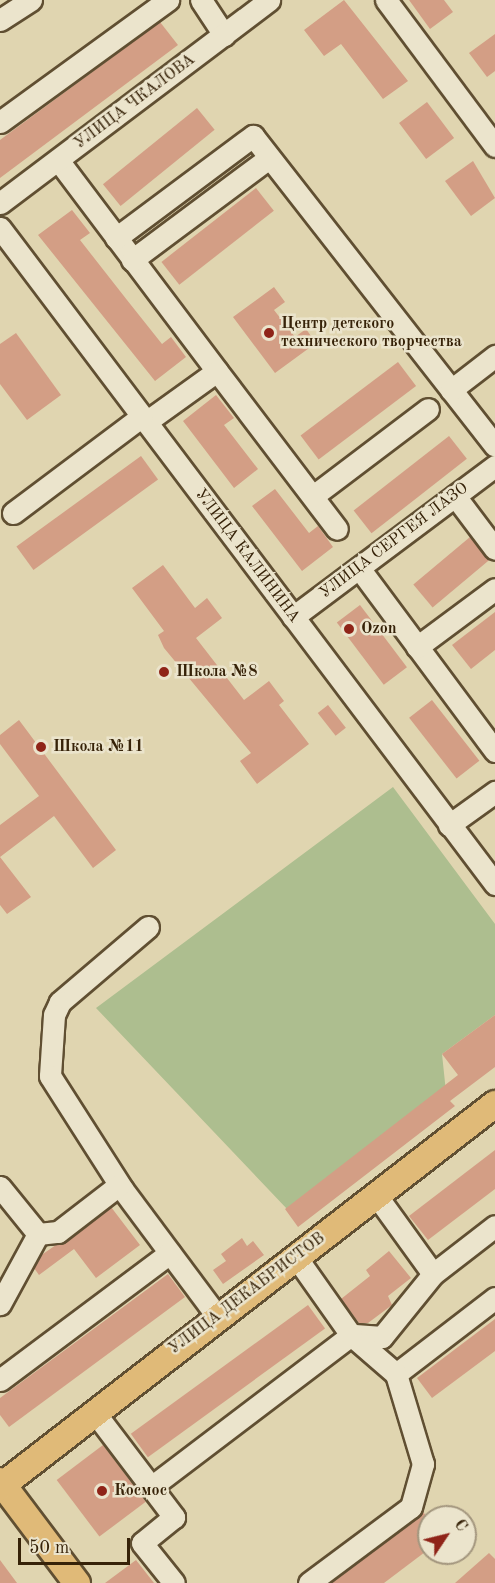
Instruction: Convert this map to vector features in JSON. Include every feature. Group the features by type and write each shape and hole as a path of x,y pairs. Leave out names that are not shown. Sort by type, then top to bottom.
{"main road":[{"name":"УЛИЦА ДЕКАБРИСТОВ","path":"1,1484 495,1104"},
{"path":"1,1484 77,1583"}],"street":[{"path":"1,17 31,0"},
{"path":"0,122 168,0"},
{"path":"201,0 224,34"},
{"name":"УЛИЦА ЧКАЛОВА","path":"0,203 269,0"},
{"path":"386,0 495,146"},
{"path":"116,238 234,146 253,136 495,446"},
{"path":"132,260 269,158"},
{"path":"58,160 337,529"},
{"name":"УЛИЦА КАЛИНИНА","path":"0,228 495,884"},
{"path":"451,390 495,356"},
{"path":"13,513 144,419 217,371"},
{"path":"313,496 428,409"},
{"name":"УЛИЦА СЕРГЕЯ ЛАЗО","path":"293,617 495,466"},
{"path":"455,496 495,549"},
{"path":"359,568 495,751"},
{"path":"417,646 495,589"},
{"path":"449,825 495,792"},
{"path":"148,927 60,1002 54,1015 50,1076 55,1088 119,1185 217,1316"},
{"path":"38,1234 58,1232 119,1185"},
{"path":"0,1187 38,1234"},
{"path":"376,1195 433,1274"},
{"path":"151,1487 351,1335 382,1337 433,1274 495,1226"},
{"path":"0,1304 38,1234"},
{"path":"0,1380 170,1253"},
{"path":"296,1257 351,1335 396,1374 423,1464 411,1507 309,1583"},
{"path":"396,1374 495,1298"},
{"path":"94,1413 174,1517 142,1543 174,1583"}],"green space":[{"path":"393,787 495,924 495,1015 442,1054 446,1092 288,1210 96,1008"}],"building":[{"path":"344,0 408,81 383,99 341,44 324,56 304,30"},
{"path":"409,0 444,0 453,12 430,29"},
{"path":"160,22 178,45 0,178 0,140"},
{"path":"495,34 495,71 487,77 469,53"},
{"path":"427,102 454,138 426,159 399,123"},
{"path":"197,108 215,130 121,206 103,184"},
{"path":"473,161 495,198 471,216 445,181"},
{"path":"256,188 274,211 179,285 161,262"},
{"path":"72,210 90,233 80,240 162,344 171,337 186,357 155,381 38,235"},
{"name":"Центр детского технического творчества","path":"274,287 285,302 274,310 295,337 306,329 316,343 275,373 233,317"},
{"path":"16,333 61,395 27,420 0,384 0,344"},
{"path":"398,362 416,386 319,459 301,435"},
{"path":"216,395 234,418 224,425 258,469 234,488 183,421"},
{"path":"449,436 467,459 372,533 354,510"},
{"path":"141,456 158,479 33,570 16,547"},
{"path":"275,489 309,533 318,526 333,547 302,571 252,506"},
{"path":"470,537 489,560 433,608 413,585"},
{"path":"163,565 195,608 207,598 222,618 196,638 244,700 269,681 284,701 279,705 309,744 257,784 240,761 251,753 164,648 158,635 164,631 132,588"},
{"path":"360,605 407,667 384,685 337,622"},
{"path":"495,612 495,650 471,669 452,645"},
{"path":"432,700 479,761 457,779 409,718"},
{"path":"328,705 346,728 336,736 318,713"},
{"path":"19,720 116,850 93,868 54,816 0,857 0,825 39,796 0,744 0,735"},
{"path":"0,857 31,897 7,914 0,905"},
{"path":"495,1015 495,1067 450,1101 455,1106 298,1227 285,1209 458,1075 442,1054"},
{"path":"495,1150 495,1189 428,1240 409,1216"},
{"path":"111,1207 140,1245 96,1278 74,1249 39,1275 34,1268 40,1256"},
{"path":"242,1238 247,1246 253,1241 264,1255 223,1284 213,1270 226,1261 221,1254"},
{"path":"389,1251 411,1278 388,1296 392,1305 368,1323 359,1323 341,1299 370,1276 366,1270"},
{"path":"168,1274 185,1297 9,1427 0,1415 0,1398"},
{"path":"308,1305 325,1328 148,1457 131,1434"},
{"path":"495,1319 495,1351 432,1398 417,1378"},
{"name":"Космос","path":"103,1445 146,1502 99,1537 57,1480"},
{"path":"417,1517 417,1558 384,1583 330,1583"},
{"path":"489,1553 495,1559 495,1583 455,1583 477,1565"},
{"path":"0,1560 17,1583 0,1583"},
{"path":"136,1560 154,1583 105,1583"}],"place":[{"name":"Центр детского технического творчества","path":"269,333"},
{"name":"Ozon","path":"349,629"},
{"name":"Школа №8","path":"164,672"},
{"name":"Школа №11","path":"41,747"},
{"name":"Космос","path":"102,1491"}]}
